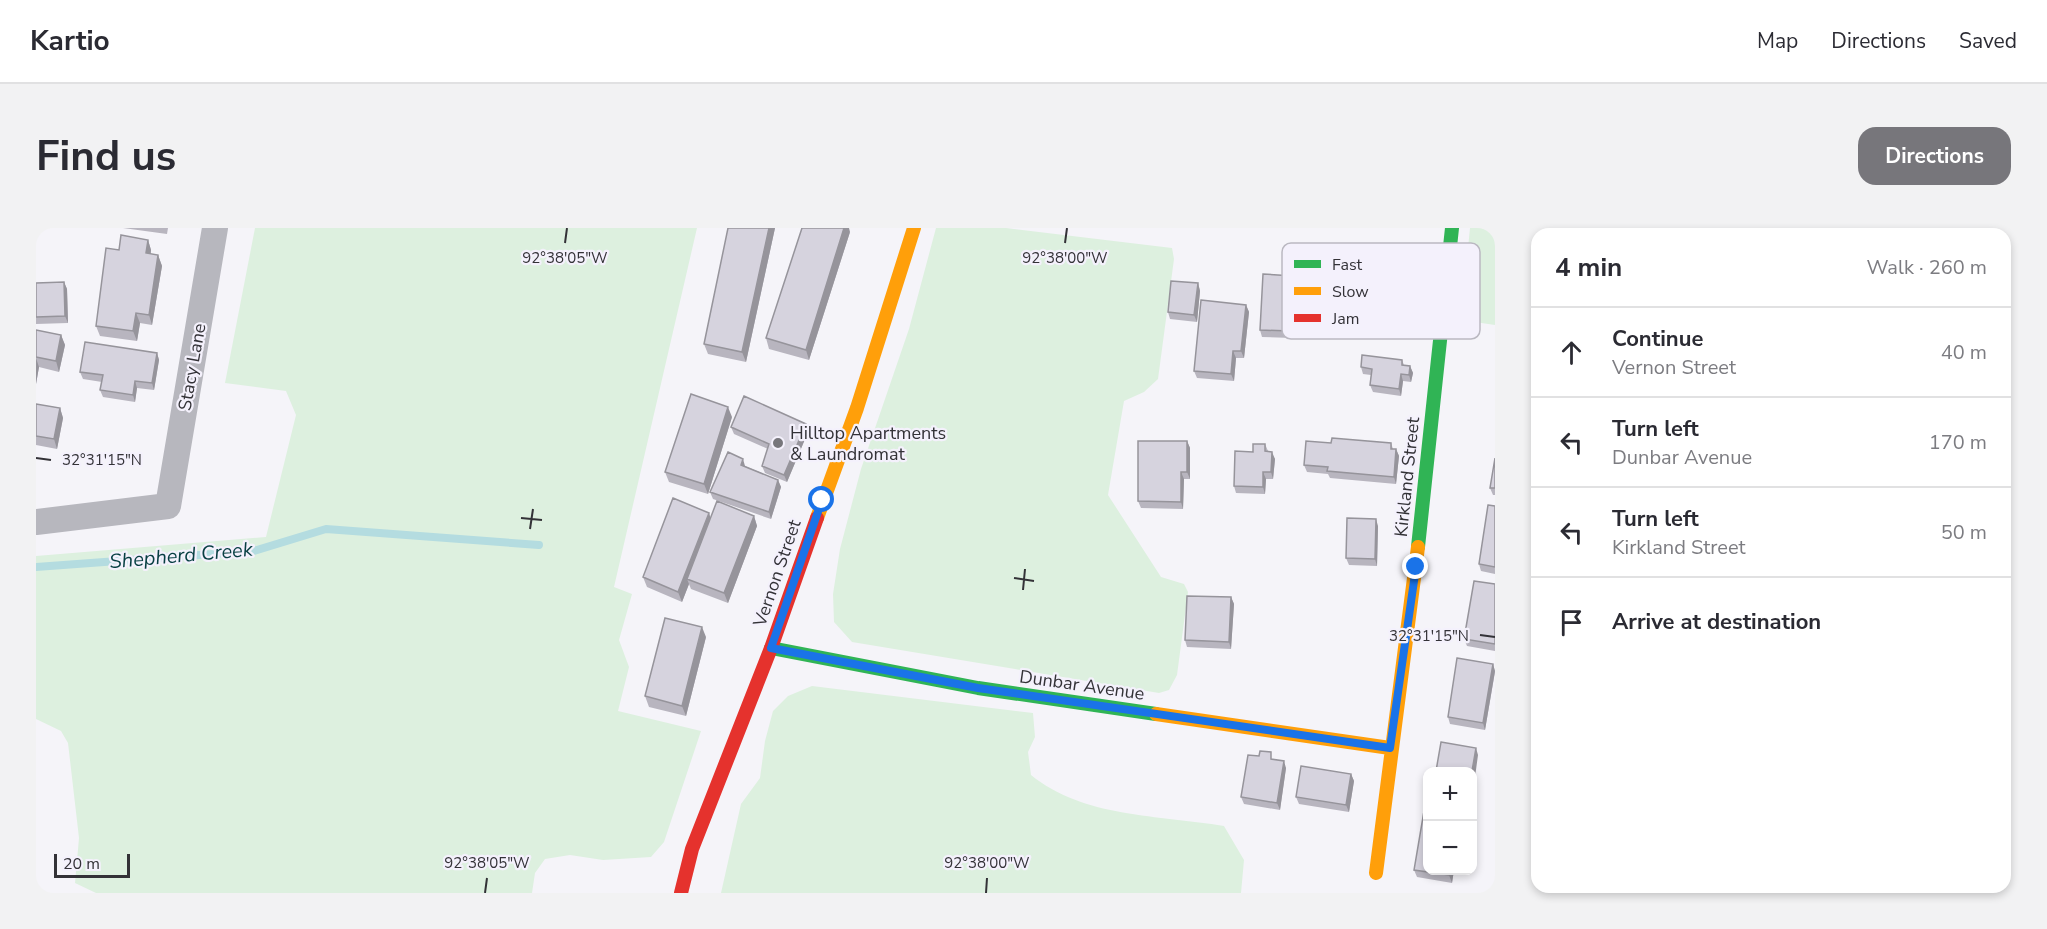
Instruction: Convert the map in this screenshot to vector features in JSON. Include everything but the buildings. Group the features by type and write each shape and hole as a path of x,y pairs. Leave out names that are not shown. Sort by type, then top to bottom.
{"street":[{"name":"Stacy Lane","path":"36,522 168,506 215,228"},
{"name":"Vernon Street","path":"681,893 692,849 771,648 856,408 914,228"},
{"name":"Kirkland Street","path":"1450,243 1452,228"},
{"name":"Kirkland Street","path":"1376,873 1390,748 1416,567 1440,339"},
{"name":"Dunbar Avenue","path":"771,648 978,688 1390,748"}],"green space":[{"path":"255,228 697,228 614,587 632,594 619,640 629,667 618,711 701,731 664,842 651,857 603,860 570,855 545,859 535,873 532,893 96,893 75,883 79,838 68,743 61,731 36,719 36,556 266,537 296,415 286,391 225,383"},
{"path":"936,228 1006,228 1172,248 1174,259 1158,379 1144,392 1124,401 1108,495 1161,577 1184,584 1188,592 1177,675 1169,690 1159,693 852,642 834,622 833,594 840,549 861,469 909,329"},
{"path":"1470,228 1495,228 1495,325 1480,323 1480,243 1469,243"},
{"path":"812,686 1033,713 1035,737 1028,752 1031,775 1074,800 1098,807 1224,826 1244,860 1241,893 721,893 741,804 760,778 765,741 773,711 788,696"}],"waterway":[{"name":"Shepherd Creek","path":"36,567 254,551 326,529 539,545"}],"traffic: fast":[{"path":"1450,243 1452,228"},
{"path":"1418,547 1440,339"},
{"path":"771,648 978,688 1156,714"}],"traffic: slow":[{"path":"817,518 857,408 914,228"},
{"path":"1376,873 1418,547"},
{"path":"1156,714 1390,748"}],"traffic: jam":[{"path":"681,893 692,849 771,648 817,518"}],"place":[{"name":"Hilltop Apartments & Laundromat","path":"778,443"}],"route":[{"path":"822,500 771,648 978,688 1390,748 1416,567"}]}
